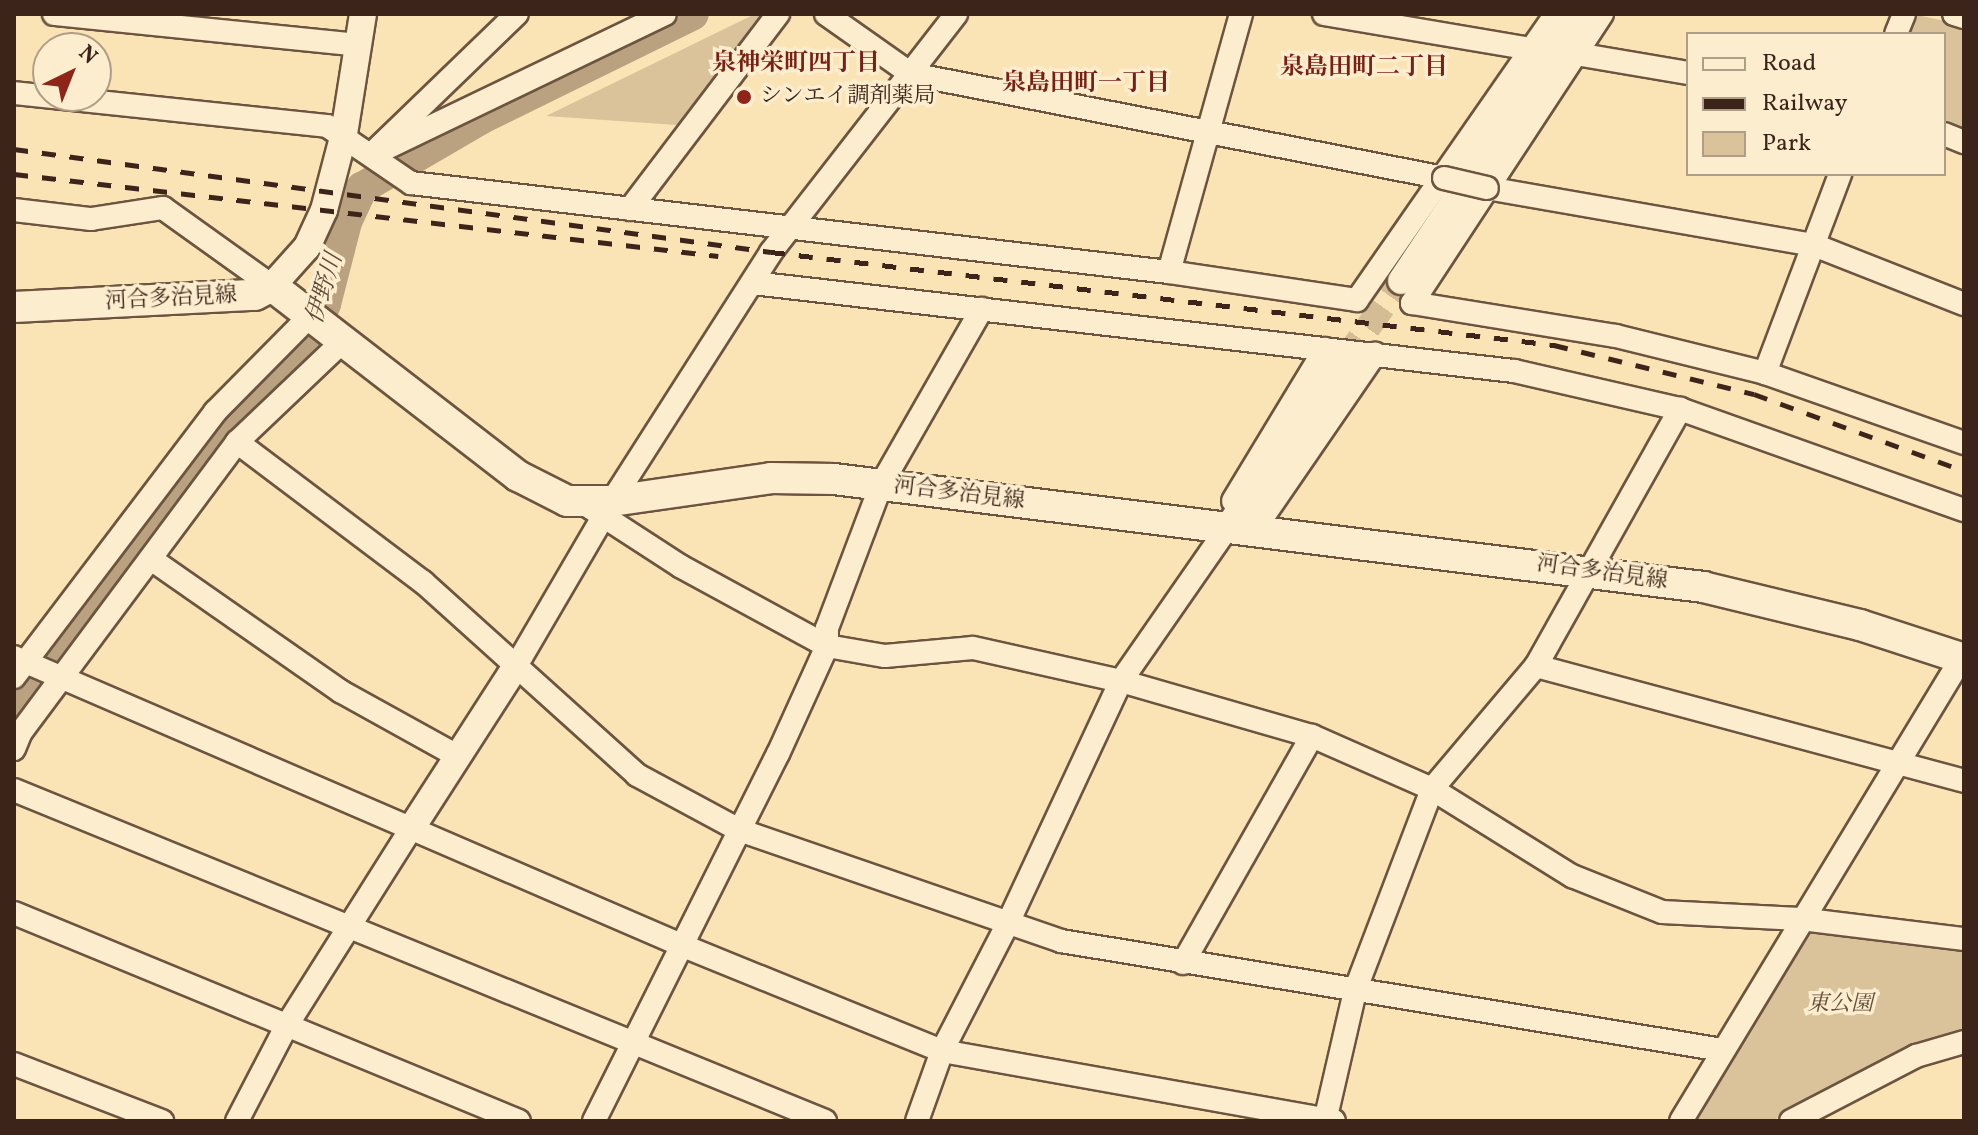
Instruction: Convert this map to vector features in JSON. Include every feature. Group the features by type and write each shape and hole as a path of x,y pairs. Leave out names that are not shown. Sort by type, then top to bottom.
{"main road":[{"name":"河合多治見線","path":"14,307 255,295 272,286 326,332 518,476 546,493 598,507 804,476 1589,569 1779,604 1963,657"}],"street":[{"path":"54,14 359,45"},
{"path":"14,210 91,219 163,208 272,286 314,233 344,134 363,14"},
{"path":"372,155 517,14"},
{"path":"372,155 665,14"},
{"path":"630,209 778,14"},
{"path":"826,14 911,74 1487,188 1814,245 1964,304"},
{"path":"237,1121 287,1025 516,666 598,507 753,283 771,252 793,229 956,14"},
{"path":"1169,272 1241,14"},
{"path":"14,93 327,126 344,134 411,183 1169,272 1357,300 1556,14"},
{"path":"1401,281 1579,14"},
{"path":"1602,14 1412,303 1616,336 1765,373 1964,443"},
{"path":"1954,14 1964,17"},
{"path":"1335,15 1532,49"},
{"path":"1576,54 1686,73"},
{"path":"1765,373 1839,176"},
{"path":"753,283 1335,355 1375,354 1514,371 1680,409 1964,510"},
{"path":"594,1121 827,646 827,628 881,485 982,309"},
{"path":"16,739 64,679 237,442 326,332"},
{"path":"326,332 215,412 18,665 64,679 681,945 942,1051 1328,1121 1355,991 1432,789 1536,666 1680,409"},
{"path":"917,1121 942,1051 1008,923 1121,681 1233,528 1375,354"},
{"path":"1233,528 1335,355"},
{"path":"237,442 423,582 637,775 739,830 1061,941 1722,1050"},
{"path":"598,507 680,566 827,646 885,656 973,648 1121,681 1312,736 1432,789 1572,876 1662,912 1800,919 1964,939"},
{"path":"151,559 340,691 459,757"},
{"path":"1681,1121 1897,759 1963,657"},
{"path":"1536,666 1897,759 1964,781"},
{"path":"1183,963 1312,736"},
{"path":"14,790 825,1121"},
{"path":"14,913 519,1121"},
{"path":"1791,1121 1916,1056 1964,1042"},
{"path":"14,1064 162,1121"}],"green space":[{"path":"755,14 770,14 677,125 546,116"},
{"path":"1912,14 1964,25 1964,135 1946,128 1946,32 1905,32"},
{"name":"東公園","path":"1809,929 1964,947 1964,1031 1925,1042 1772,1121 1693,1121"}],"waterway":[{"name":"伊野川","path":"14,712 73,621 230,422 308,342 325,304 346,222 362,188 480,119 693,14"}],"tunnel":[{"path":"1345,360 1401,281"}],"railway":[{"path":"14,149 771,252 1554,345 1754,394 1964,471"},
{"path":"14,174 718,256"}],"place":[{"name":"シンエイ調剤薬局","path":"744,97"}],"district":[{"name":"泉神栄町四丁目","path":"796,65"},
{"name":"泉島田町二丁目","path":"1364,69"},
{"name":"泉島田町一丁目","path":"1086,85"}]}
